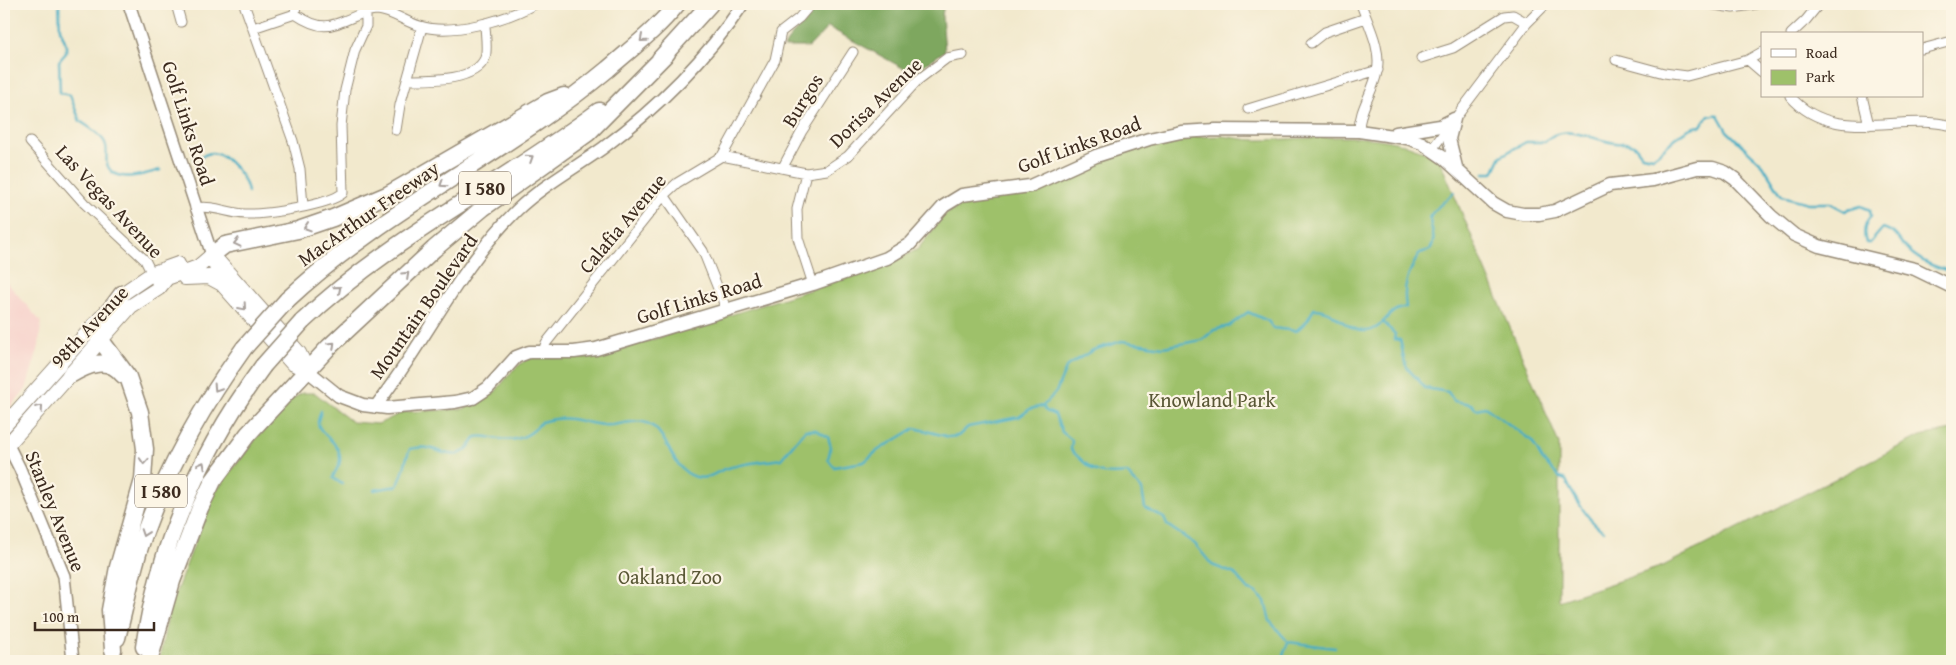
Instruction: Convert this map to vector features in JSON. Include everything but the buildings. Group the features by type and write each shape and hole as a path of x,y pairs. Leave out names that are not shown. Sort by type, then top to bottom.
{"highway":[{"name":"MacArthur Freeway","path":"113,656 138,551 161,491 206,404 244,348 288,300 335,257 541,120 584,88 648,35 677,4"},
{"name":"I 580","path":"142,661 158,580 184,503 229,416 263,366 302,322 338,288 382,255 585,122 667,53 710,4"},
{"path":"150,661 172,581 200,508 214,481 248,434 329,347 451,234 483,208 588,133 667,53"},
{"path":"212,255 224,245 298,230 333,218 389,194 548,102 584,88"},
{"path":"113,656 110,610 118,567 143,480 145,449 140,412 128,377 99,341 97,330 122,294"},
{"path":"70,375 87,365 102,363 121,373 131,388"}],"main road":[{"path":"1388,134 1440,126 1454,119"},
{"path":"1454,119 1449,140 1457,170"},
{"name":"Golf Links Road","path":"212,255 222,284 292,363 308,371 339,396 375,407 455,402 473,398 488,388 516,357 529,352 574,352 596,349 813,284 887,258 910,244 944,206 962,195 1030,186 1096,156 1149,139 1181,132 1216,130 1359,131 1388,134 1415,140 1432,149 1493,203 1508,211 1531,215 1554,211 1610,185 1653,180 1697,168 1713,168 1725,172 1735,180 1771,216 1794,235 1820,246 1915,269 1952,288"},
{"name":"Golf Links Road","path":"212,255 299,353 308,371"},
{"name":"98th Avenue","path":"4,426 122,294 154,273 197,258 212,255"},
{"name":"98th Avenue","path":"5,444 131,306 159,288 167,278 195,268 212,255"},
{"path":"159,288 186,277 198,275 209,277 222,284"}],"street":[{"name":"Golf Links Road","path":"128,4 212,255"},
{"path":"176,4 181,22"},
{"path":"244,4 294,141 300,169 303,206"},
{"path":"295,14 296,4"},
{"path":"253,28 295,14 313,25 326,27 376,10 390,13 422,27 443,28 485,24 535,4"},
{"name":"Mountain Boulevard","path":"375,407 459,280 512,215 535,195 621,134 656,104 711,46 743,4"},
{"path":"722,156 775,60 781,32 799,18 811,4"},
{"path":"1359,131 1361,110 1378,70 1375,42 1361,4"},
{"path":"1432,149 1527,23 1546,4"},
{"path":"1709,4 1732,8 1757,4"},
{"path":"1793,32 1819,4"},
{"path":"196,208 211,206 246,214 328,202 343,193 341,126 345,90 355,50 366,26 366,12"},
{"path":"1421,58 1453,48 1508,15 1519,17 1527,23"},
{"path":"1311,43 1325,32 1366,18"},
{"path":"407,80 445,79 474,71 486,57 485,24"},
{"path":"396,130 407,80 422,27"},
{"path":"1924,48 1952,41"},
{"name":"Burgos","path":"783,167 802,132 853,52"},
{"path":"1616,60 1669,74 1687,76 1748,60 1761,53"},
{"name":"Dorisa Avenue","path":"722,156 806,173 827,170 848,156 918,80 948,58 962,55"},
{"path":"1748,60 1761,71"},
{"path":"1248,109 1378,70"},
{"path":"1792,98 1802,108 1826,120 1846,124 1869,125 1915,122 1952,126"},
{"path":"1863,98 1869,116 1869,125"},
{"name":"Las Vegas Avenue","path":"30,142 84,203 145,260 154,273 159,288"},
{"name":"Calafia Avenue","path":"543,351 546,343 664,195 677,183 722,156"},
{"path":"806,173 796,209 798,238 813,284"},
{"path":"664,195 702,251 727,311"},
{"name":"Stanley Avenue","path":"5,444 64,576 73,661"}],"shaded area":[{"path":"4,279 41,322 39,346 26,389 4,414"}],"green space":[{"path":"818,4 944,4 942,16 945,51 912,73 828,27 809,47 784,47 787,41 811,16"},
{"name":"Knowland Park","path":"1222,136 1248,140 1327,137 1374,139 1397,143 1419,150 1440,161 1559,444 1559,601 1663,566 1920,436 1952,430 1952,661 159,661 169,610 214,493 265,427 288,402 302,393 315,393 352,422 378,424 404,412 463,409 495,392 513,370 527,359 538,356 585,358 607,354 882,267 918,249 944,215 969,200 1036,190 1081,168 1134,149 1183,137"}],"waterway":[{"path":"59,4 60,29 66,44 66,53 59,61 60,93 70,95 80,121 102,138 106,146 107,164 116,174 131,176 160,170"},
{"path":"1484,173 1493,173 1501,156 1526,142 1545,142 1552,136 1560,133 1579,134 1608,142 1630,144 1635,146 1642,155 1653,157 1681,133 1701,126 1709,116 1718,115 1727,131 1763,165 1782,196 1808,203 1830,203 1845,211 1861,206 1870,210 1871,216 1865,228 1866,243 1870,243 1883,228 1889,230 1911,253 1922,260 1933,266 1952,271"},
{"path":"194,159 212,153 224,157 240,173 248,192"},
{"path":"374,490 397,486 402,477 410,449 421,447 453,455 461,453 468,448 476,437 485,436 506,440 518,439 533,431 541,422 559,419 573,419 604,425 637,421 649,424 660,434 676,462 688,473 700,478 708,477 738,465 781,459 805,430 816,430 828,437 831,447 828,459 834,467 864,462 877,451 915,428 949,437 958,436 968,427 1019,417 1030,409 1043,406 1056,392 1067,366 1093,350 1122,341 1163,347 1202,340 1214,330 1229,326 1248,312 1268,321 1273,328 1296,331 1307,321 1314,309 1328,312 1360,331 1371,330 1378,327 1393,312 1406,307 1405,292 1410,272 1420,253 1430,250 1432,244 1431,215 1454,192"},
{"path":"1383,322 1395,334 1394,339 1400,340 1407,367 1425,388 1448,392 1454,401 1471,404 1476,409 1485,407 1532,441 1542,459 1560,478 1566,480 1587,515 1604,531"},
{"path":"1043,406 1046,411 1055,415 1062,432 1072,440 1071,450 1085,463 1101,473 1127,473 1142,490 1145,508 1164,518 1167,525 1195,544 1212,565 1235,574 1249,590 1255,592 1265,601 1270,621 1288,642 1281,661"},
{"path":"321,411 318,422 319,427 334,443 339,453 340,462 333,478 342,484"},
{"path":"1288,642 1335,648"}],"park label":[{"name":"Oakland Zoo","path":"670,576"}]}
